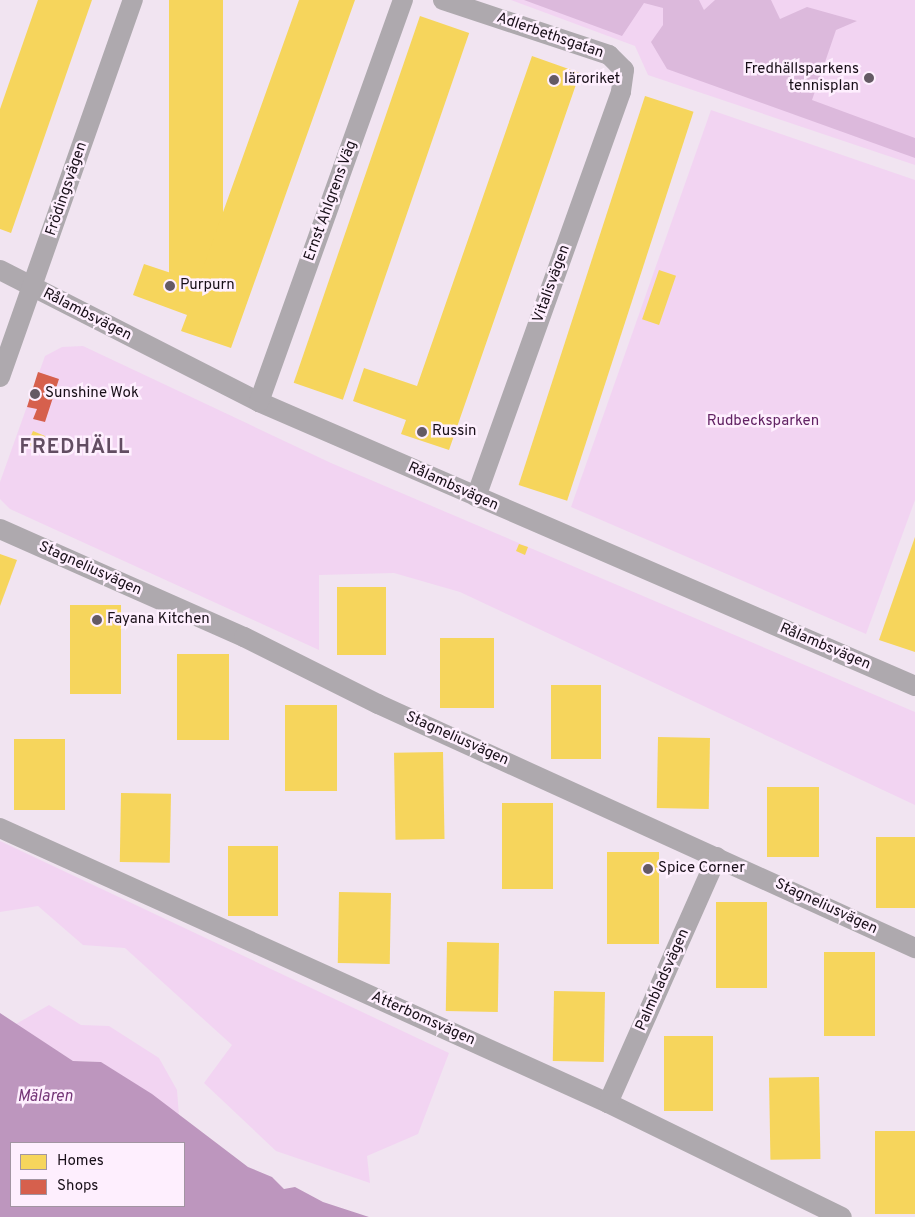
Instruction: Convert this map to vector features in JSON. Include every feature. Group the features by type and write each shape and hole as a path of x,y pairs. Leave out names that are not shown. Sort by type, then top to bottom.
{"street":[{"name":"Frödingsvägen","path":"0,377 133,0"},
{"name":"Ernst Ahlgrens Väg","path":"259,402 403,0"},
{"name":"Adlerbethsgatan","path":"443,0 609,55 624,70"},
{"name":"Vitalisvägen","path":"476,497 621,92 624,70"},
{"name":"Rålambsvägen","path":"0,270 259,402 915,686"},
{"name":"Stagneliusvägen","path":"0,529 244,637 378,704 915,948"},
{"name":"Atterbomsvägen","path":"0,828 608,1103 842,1217"},
{"name":"Palmbladsvägen","path":"608,1103 717,857"}],"green space":[{"path":"511,0 915,0 915,165 648,75 635,46"},
{"name":"Rudbecksparken","path":"711,110 915,180 915,500 866,634 571,507"},
{"path":"83,346 331,463 915,712 915,805 460,592 394,573 319,575 319,650 10,509 0,499 0,482 45,356 62,347"},
{"path":"0,841 449,1053 418,1134 367,1156 370,1183 276,1151 204,1083 232,1045 125,948 83,945 38,906 0,912"},
{"path":"49,1005 81,1025 109,1026 159,1058 177,1090 179,1116 101,1062 73,1061 16,1024"}],"shaded area":[{"path":"524,0 699,0 704,10 715,0 771,0 780,19 807,7 857,21 836,30 812,100 915,138 915,158 667,69 651,42 663,25 663,8 644,3 622,36"}],"water":[{"name":"Mälaren","path":"0,1013 73,1061 101,1062 152,1094 248,1167 272,1177 284,1189 295,1187 323,1202 369,1217 0,1217"}],"building: Homes":[{"path":"38,0 92,0 11,233 0,229 0,109"},
{"path":"169,0 223,0 223,288 169,288"},
{"path":"299,0 355,0 231,348 181,331 187,315 133,295 144,264 198,282"},
{"path":"420,16 469,33 343,400 294,383"},
{"path":"532,56 580,73 449,450 401,434 406,420 353,401 364,368 417,386"},
{"path":"645,96 694,112 567,501 519,485"},
{"path":"659,270 676,276 659,325 642,319"},
{"path":"33,431 45,436 39,450 27,445"},
{"path":"915,537 915,652 879,640"},
{"path":"519,544 528,547 525,555 516,551"},
{"path":"0,554 17,560 0,606"},
{"path":"337,587 386,587 386,655 337,655"},
{"path":"70,605 121,605 121,694 70,694"},
{"path":"440,638 494,638 494,708 440,708"},
{"path":"177,654 229,654 229,740 177,740"},
{"path":"551,685 601,685 601,759 551,759"},
{"path":"285,705 337,705 337,791 285,791"},
{"path":"658,737 710,738 709,809 657,808"},
{"path":"14,739 65,739 65,810 14,810"},
{"path":"443,752 445,839 396,840 394,753"},
{"path":"767,787 819,787 819,857 767,857"},
{"path":"121,793 171,794 170,863 120,862"},
{"path":"502,803 553,803 553,889 502,889"},
{"path":"876,837 915,837 915,908 876,908"},
{"path":"228,846 278,846 278,916 228,916"},
{"path":"607,852 659,852 659,944 607,944"},
{"path":"339,892 391,893 390,964 338,963"},
{"path":"716,902 767,902 767,988 716,988"},
{"path":"447,942 499,943 498,1012 446,1011"},
{"path":"824,952 875,952 875,1036 824,1036"},
{"path":"554,991 605,992 604,1062 553,1061"},
{"path":"664,1036 713,1036 713,1111 664,1111"},
{"path":"819,1077 820,1159 770,1160 769,1078"},
{"path":"875,1131 915,1131 915,1214 875,1214"}],"building: Shops":[{"path":"38,372 59,379 45,422 33,419 37,409 27,407"}],"place":[{"name":"Fredhällsparkens tennisplan","path":"869,78"},
{"name":"läroriket","path":"554,80"},
{"name":"Purpurn","path":"170,286"},
{"name":"Sunshine Wok","path":"35,394"},
{"name":"Russin","path":"422,432"},
{"name":"Fayana Kitchen","path":"97,620"},
{"name":"Spice Corner","path":"648,869"}],"district":[{"name":"FREDHÄLL","path":"75,448"}]}
